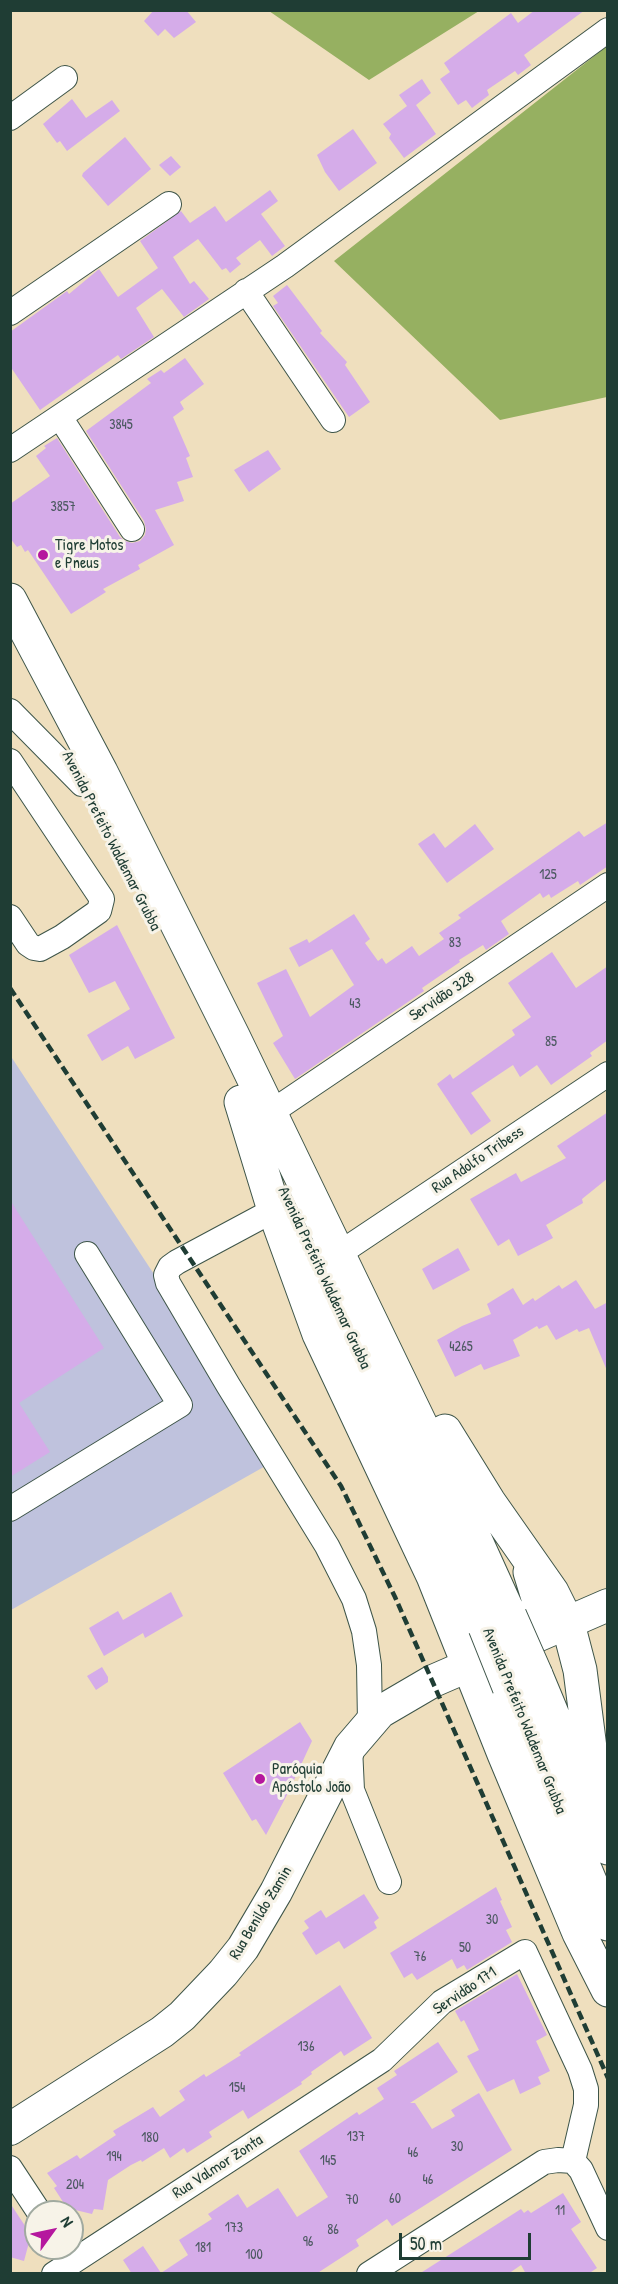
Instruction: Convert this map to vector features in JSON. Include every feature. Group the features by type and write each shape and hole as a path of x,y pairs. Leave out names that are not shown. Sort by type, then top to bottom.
{"highway":[{"name":"Avenida Prefeito Waldemar Grubba","path":"10,600 101,772 234,1038 456,1498 481,1636"},
{"name":"Avenida Prefeito Waldemar Grubba","path":"10,646 82,784 241,1102 439,1524 481,1636 523,1681 608,1848"},
{"path":"234,1038 276,1109 411,1370 455,1449 552,1592 568,1624 580,1671 590,1748 608,1797"},
{"path":"241,1102 274,1210 319,1334 428,1566 481,1636 504,1754 579,1933 608,1990"},
{"path":"481,1636 467,1644 480,1649 530,1626 538,1613 538,1598 516,1540"},
{"name":"Avenida Prefeito Waldemar Grubba","path":"523,1681 608,1924"}],"main road":[{"name":"Rua Benildo Zamin","path":"10,2129 162,2032 182,2016 223,1973 243,1947 276,1892 350,1747 370,1722 395,1702 433,1681 481,1636 568,1624 608,1605"}],"street":[{"path":"10,450 285,266 608,30"},
{"path":"10,118 65,78"},
{"path":"10,313 169,204"},
{"path":"246,291 333,420"},
{"path":"60,417 132,529"},
{"path":"10,711 82,784"},
{"path":"10,761 102,899 99,911 62,937 40,949 28,944 10,917"},
{"name":"Servidão 328","path":"276,1109 608,885"},
{"name":"Rua Adolfo Tribess","path":"349,1247 608,1074"},
{"path":"274,1210 177,1262 170,1267 166,1275 168,1283 228,1385 327,1546 354,1599 364,1631 369,1665 370,1722"},
{"path":"10,1509 180,1405 87,1254"},
{"path":"350,1747 352,1790 389,1882"},
{"name":"Servidão 171","path":"382,2060 442,2002 525,1952 580,2070 586,2089 586,2105 573,2161"},
{"name":"Rua Valmor Zonta","path":"66,2264 382,2060"},
{"path":"369,2274 544,2162 573,2161 581,2170 608,2228"},
{"path":"10,2168 31,2200"}],"shaded area":[{"path":"10,1055 276,1460 11,1610 10,1610"}],"green space":[{"path":"269,10 479,11 369,80"},
{"path":"607,46 607,397 500,420 334,261"}],"building":[{"path":"154,10 186,10 196,22 174,38 165,29 158,36 144,21"},
{"path":"535,10 585,10 524,55 531,65 518,75 515,71 487,90 489,95 472,108 466,100 458,105 440,79 450,72 444,63 511,13 518,23"},
{"path":"422,79 431,93 416,105 436,134 404,158 389,138 391,134 383,124 407,106 399,95"},
{"path":"72,99 86,118 112,100 120,111 67,151 60,141 57,143 43,124"},
{"path":"353,129 377,163 339,191 325,172 317,155"},
{"path":"125,137 151,169 108,206 82,176"},
{"path":"171,156 181,167 170,176 159,165"},
{"path":"270,190 278,201 261,214 285,246 272,256 260,240 236,258 241,264 230,273 226,268 222,270 198,239 173,257 190,284 194,281 209,299 184,317 162,289 136,308 154,337 121,359 118,355 40,410 10,366 10,332 67,291 69,294 99,269 118,297 158,268 140,241 181,211 190,223 215,206 226,222"},
{"path":"287,285 322,331 320,333 347,362 345,365 370,402 349,417 273,306 278,303 273,296"},
{"path":"185,358 204,384 180,402 184,409 173,417 190,456 186,458 193,477 177,482 184,501 155,510 174,545 138,565 140,569 103,589 106,592 71,614 28,550 25,552 21,545 17,547 10,538 10,504 50,476 36,456 46,448 44,446 57,438 120,537 132,543 140,541 145,535 144,521 86,431 151,383 147,379 161,370 164,373"},
{"path":"268,450 281,469 249,492 234,470"},
{"path":"608,822 608,866 580,885 578,881 551,898 549,894 543,898 540,893 501,921 509,934 486,950 483,945 459,960 460,962 422,988 424,991 295,1079 273,1043 283,1036 257,983 286,969 310,1017 354,985 332,949 299,967 289,948 307,939 309,943 354,914 370,939 365,943 378,961 382,958 386,964 412,946 419,956 444,939 439,933 461,918 458,915 579,831 584,837"},
{"path":"475,824 494,849 447,883 418,844 434,833 445,848"},
{"path":"117,925 175,1038 135,1059 128,1046 102,1061 87,1035 130,1009 115,981 89,993 69,955"},
{"path":"552,952 576,988 608,966 608,1040 590,1053 592,1056 551,1085 537,1065 520,1077 513,1065 471,1093 491,1121 471,1135 437,1084 450,1074 453,1079 515,1035 512,1030 531,1017 508,983"},
{"path":"608,1112 608,1178 582,1199 583,1203 546,1225 553,1238 518,1256 509,1239 498,1246 470,1199 516,1173 521,1182 566,1158 557,1146"},
{"path":"10,1200 104,1348 19,1403 50,1452 10,1477"},
{"path":"458,1248 470,1270 433,1290 422,1269"},
{"path":"576,1280 595,1309 608,1302 608,1373 589,1328 579,1332 577,1329 556,1340 547,1325 539,1329 537,1326 513,1340 520,1356 484,1370 481,1364 455,1377 437,1340 491,1314 487,1304 513,1288 523,1305 533,1298 535,1301 559,1285 562,1289"},
{"path":"171,1592 183,1616 145,1638 143,1633 104,1656 89,1628 118,1611 123,1620"},
{"path":"102,1667 108,1677 108,1682 96,1690 87,1676"},
{"name":"Paróquia Apóstolo João","path":"300,1722 312,1741 266,1835 256,1819 252,1821 223,1773"},
{"path":"496,1887 512,1927 506,1930 512,1942 467,1970 464,1965 457,1969 452,1959 417,1980 412,1973 404,1978 390,1953"},
{"path":"364,1894 379,1918 374,1922 377,1928 344,1949 339,1941 316,1955 302,1933 309,1928 304,1921 321,1910 326,1918"},
{"path":"517,1974 547,2035 536,2041 550,2071 538,2077 541,2084 520,2094 514,2079 487,2092 467,2056 479,2050 464,2020 461,2022 455,2011"},
{"path":"340,1985 372,2038 344,2056 341,2051 311,2072 312,2074 301,2082 302,2084 248,2119 243,2110 209,2132 212,2137 187,2153 184,2148 170,2158 164,2148 142,2162 141,2160 131,2165 108,2180 103,2210 94,2209 92,2214 84,2212 84,2200 62,2200 54,2188 57,2186 47,2173 77,2155 80,2159 116,2135 113,2131 153,2107 160,2117 185,2100 179,2091 204,2074 206,2077 241,2055 239,2053"},
{"path":"438,2042 458,2072 410,2103 415,2103 432,2129 455,2116 451,2110 479,2093 512,2150 392,2226 387,2219 356,2240 359,2246 316,2274 132,2274 123,2260 143,2246 161,2273 188,2255 179,2240 212,2219 208,2214 238,2194 247,2208 278,2188 297,2217 328,2197 299,2151 357,2112 359,2115 384,2099 377,2088 397,2075 394,2071"},
{"path":"563,2193 581,2222 571,2229 597,2268 588,2274 526,2274 521,2265 508,2274 419,2274 521,2209 524,2213 528,2210 531,2213"},
{"path":"10,2203 24,2224 24,2260 24,2261 10,2257"}],"railway":[{"path":"10,988 341,1486 395,1597 608,2078"}],"place":[{"name":"Tigre Motos e Pneus","path":"43,555"},
{"name":"Paróquia Apóstolo João","path":"260,1779"}]}
